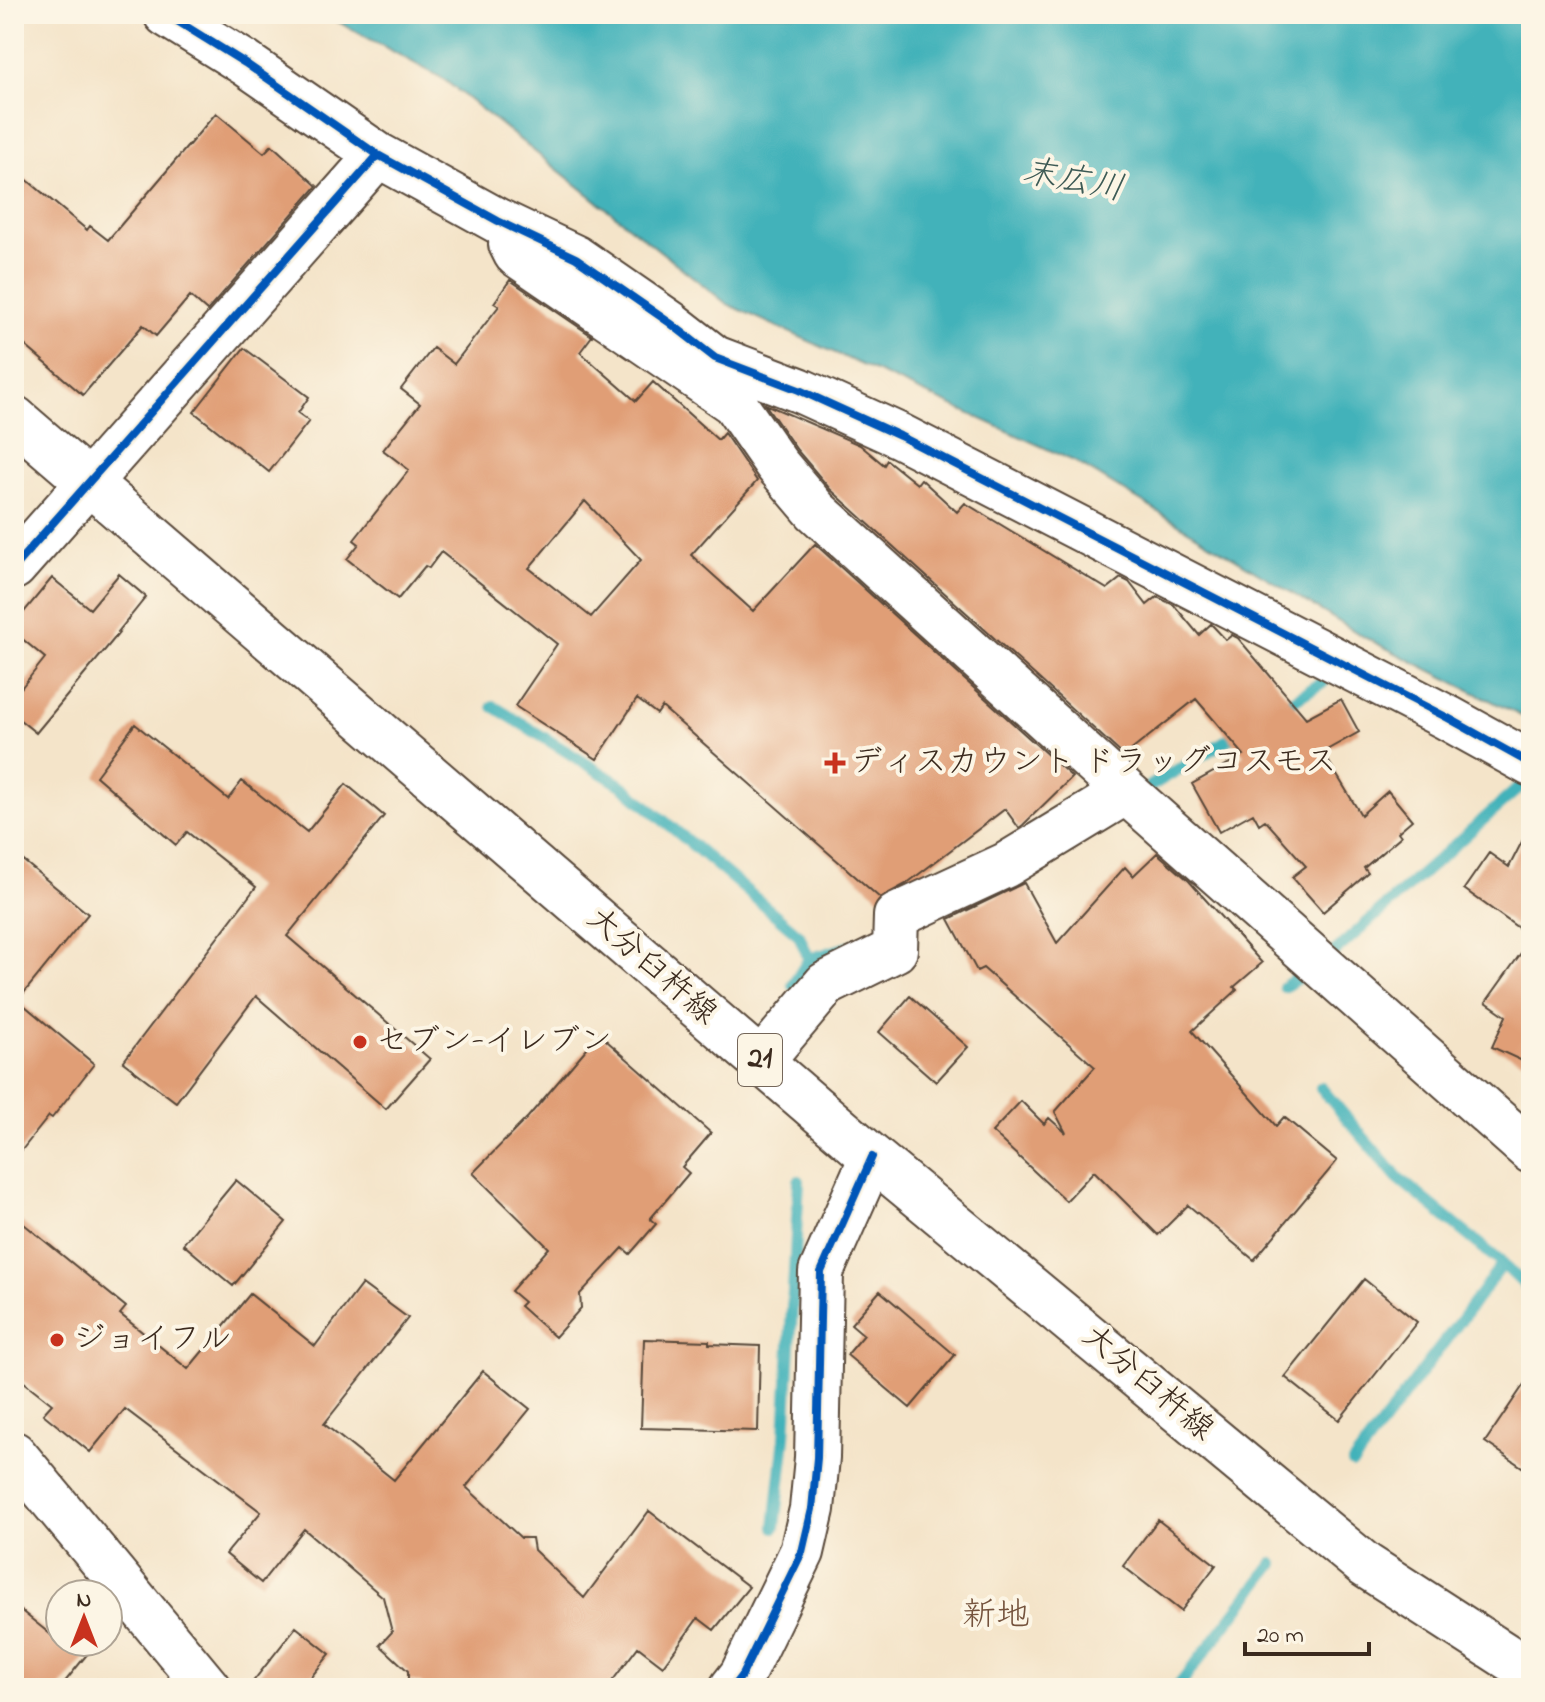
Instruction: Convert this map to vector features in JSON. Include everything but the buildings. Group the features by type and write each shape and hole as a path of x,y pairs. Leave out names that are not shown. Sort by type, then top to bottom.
{"street":[{"path":"166,14 245,63 378,155 498,221 576,258 715,358 799,390 900,436 1448,718 1531,764"},
{"path":"14,567 378,155"},
{"path":"498,221 516,254 734,403 777,465 816,511 1126,792 1531,1151"},
{"name":"大分臼杵線","path":"14,418 872,1157 1365,1565 1531,1672"},
{"path":"761,1061 826,984 895,950 896,916 1006,865 1126,792"},
{"path":"732,1688 742,1675 802,1552 812,1509 817,1458 821,1272 872,1157"},
{"path":"14,1454 208,1688"}],"water":[{"name":"末広川","path":"324,14 1531,14 1531,721 1366,638 1076,462 727,304 442,78"}],"waterway":[{"path":"1279,709 1323,682"},
{"path":"493,706 624,787 799,935 809,959"},
{"path":"1149,787 1242,731"},
{"path":"1332,954 1522,785"},
{"path":"793,985 809,959 868,941"},
{"path":"1284,987 1305,973"},
{"path":"1321,1088 1397,1177 1503,1264 1531,1291"},
{"path":"775,1527 785,1437 799,1181"},
{"path":"1353,1463 1503,1264"},
{"path":"1177,1688 1273,1564"}],"cycle path":[{"path":"166,14 245,63 378,155 498,221 576,258 715,358 799,390 900,436 1448,718 1531,764"},
{"path":"14,567 378,155"},
{"path":"732,1688 742,1675 802,1552 812,1509 817,1458 821,1272 872,1157"}],"place":[{"name":"ディスカウント ドラッグコスモス","path":"835,763"},
{"name":"セブン-イレブン","path":"360,1042"},
{"name":"ジョイフル","path":"57,1340"}],"district":[{"name":"新地","path":"996,1617"}]}
